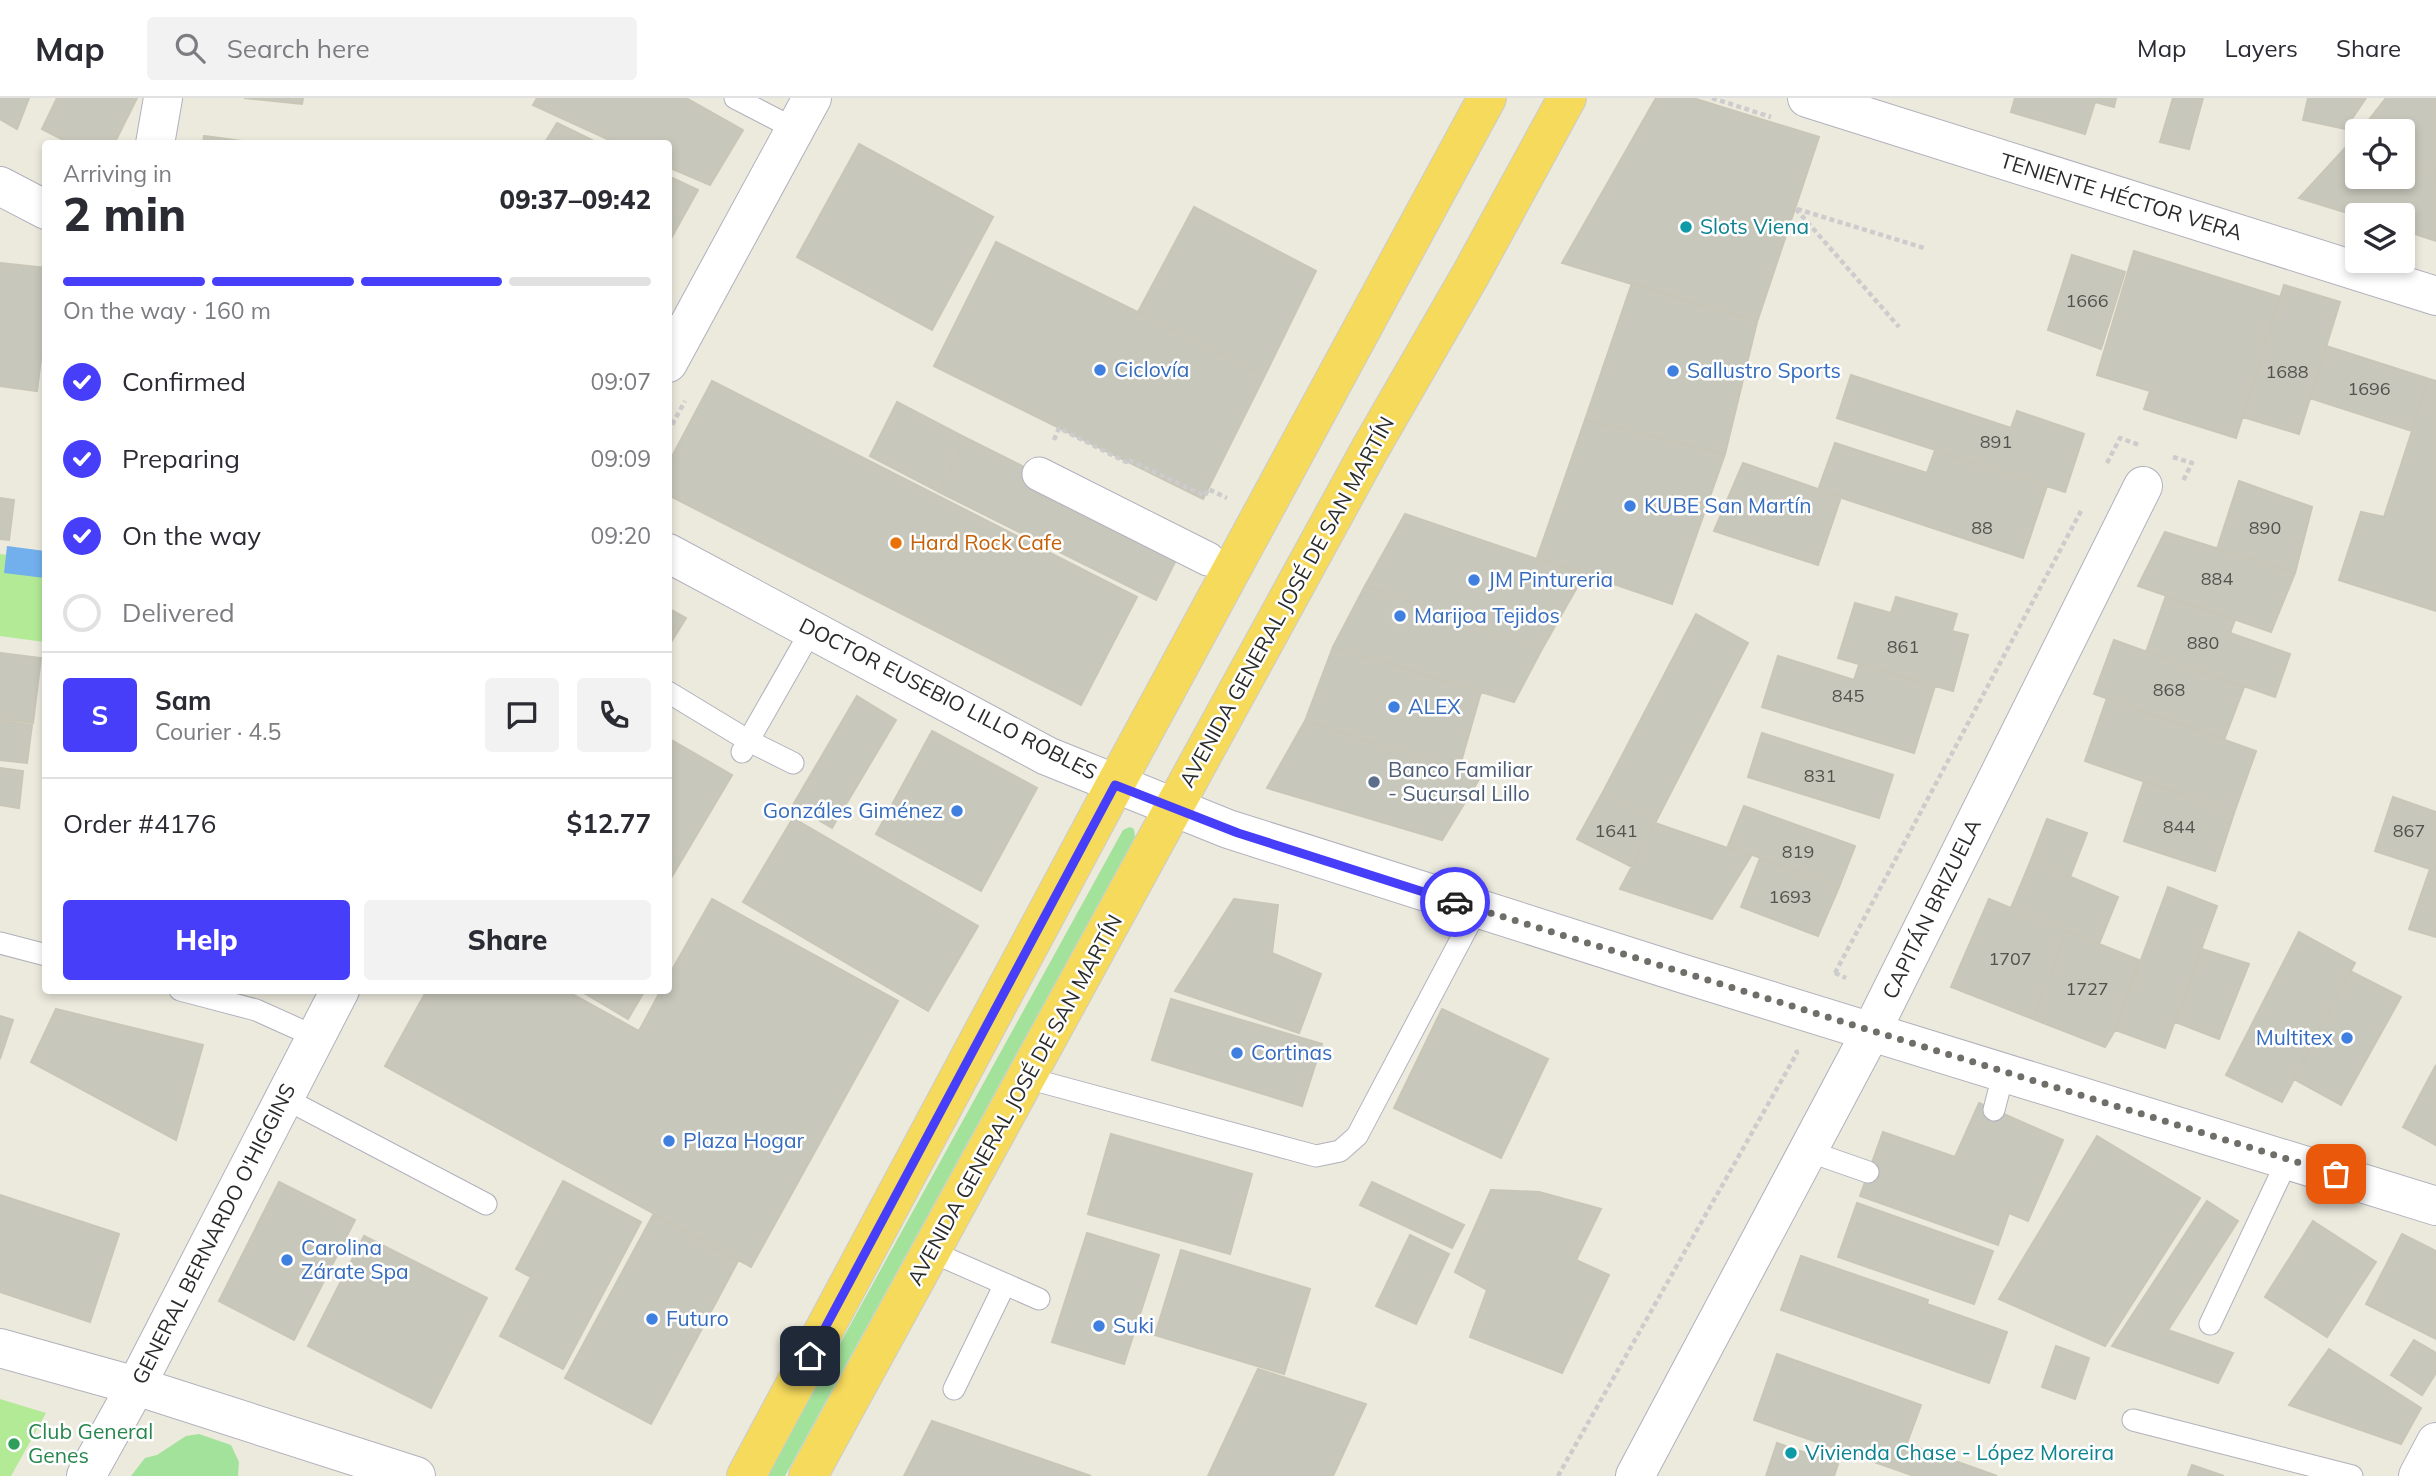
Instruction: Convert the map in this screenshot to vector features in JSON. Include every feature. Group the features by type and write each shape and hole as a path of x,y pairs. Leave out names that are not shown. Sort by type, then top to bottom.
{"highway":[{"path":"746,1476 1115,785 1487,98"},
{"name":"AVENIDA GENERAL JOSÉ DE SAN MARTÍN","path":"808,1476 1370,449 1471,274 1567,98"}],"street":[{"path":"156,140 163,98"},
{"name":"TENIENTE HÉCTOR VERA","path":"1807,98 2436,296"},
{"path":"672,356 803,113"},
{"path":"0,186 42,208"},
{"path":"1039,474 1208,559"},
{"name":"CAPITÁN BRIZUELA","path":"1634,1476 1872,1030 2143,486"},
{"name":"DOCTOR EUSEBIO LILLO ROBLES","path":"672,555 1039,752 1238,833 2436,1206"},
{"name":"GENERAL BERNARDO O'HIGGINS","path":"86,1476 136,1386 338,994"},
{"path":"0,1348 136,1386 416,1476"},
{"path":"2418,1476 2436,1442"}],"lane":[{"path":"734,98 803,113"},
{"path":"745,748 812,629"},
{"path":"672,695 745,748 793,764"},
{"path":"1027,1078 1317,1156 1340,1151 1357,1136 1477,909"},
{"path":"0,943 42,954"},
{"path":"195,994 256,1010 316,1037"},
{"path":"1994,1110 2004,1071"},
{"path":"284,1098 486,1204"},
{"path":"1808,1151 1868,1172"},
{"path":"2210,1324 2288,1159"},
{"path":"932,1252 1039,1299"},
{"path":"954,1389 1005,1284"},
{"path":"2133,1420 2352,1476"}],"path":[{"path":"1899,327 1796,209 1924,247"},
{"path":"1059,428 1126,462 1127,459 1205,496 1208,489 1237,503"},
{"path":"1835,973 1846,978"},
{"path":"1558,1476 1797,1053 1794,1047"}],"green space":[{"path":"0,554 42,560 42,642 0,636"},
{"path":"1130,827 1134,829 1135,837 785,1476 767,1476 1123,830"},
{"name":"Club General Genes","path":"0,1399 46,1413 11,1476 0,1476"},
{"path":"199,1434 231,1445 239,1462 238,1476 131,1476 145,1458 157,1455 186,1436"}],"water":[{"path":"7,546 42,551 42,578 4,573"}],"building":[{"path":"0,98 29,98 17,129 0,119"},
{"path":"57,98 137,98 116,140 63,140 42,129"},
{"path":"244,98 303,98 302,104"},
{"path":"537,98 686,98 743,130 710,185 672,169 672,140 609,140 533,105"},
{"name":"Slots Viena","path":"1656,98 1693,98 1819,137 1757,322 1562,263"},
{"path":"2015,98 2116,98 2114,107 2095,102 2085,134 2011,112"},
{"path":"2173,98 2203,98 2189,149 2160,142"},
{"path":"2308,98 2366,98 2352,119 2345,119 2345,129 2303,120"},
{"path":"2386,98 2436,98 2436,177 2415,164 2415,119 2370,119"},
{"path":"557,123 592,140 546,140"},
{"path":"204,136 234,140 204,140"},
{"path":"859,144 993,217 932,330 797,257"},
{"path":"2345,148 2345,189 2415,189 2415,164 2436,177 2436,241 2415,234 2415,203 2345,203 2345,212 2299,198"},
{"path":"672,178 698,190 672,237"},
{"path":"1194,207 1316,271 1265,375 1138,312"},
{"name":"Ciclovía","path":"996,242 1265,375 1203,499 934,366"},
{"path":"2134,251 2280,297 2236,438 2144,409 2150,391 2097,375"},
{"path":"2072,255 2125,272 2101,349 2048,330"},
{"path":"0,263 42,268 42,351 37,391 0,386"},
{"name":"Sallustro Sports","path":"1632,283 1757,322 1725,454 1585,420"},
{"path":"2284,285 2340,302 2299,434 2243,417"},
{"path":"2326,346 2429,379 2412,431 2310,398"},
{"path":"1851,375 2011,428 2017,411 2084,434 2065,492 1837,418"},
{"path":"2429,379 2436,381 2436,611 2339,580 2361,512 2384,517"},
{"path":"712,381 1137,597 1081,705 672,497 672,456"},
{"path":"897,402 966,438 939,492 870,456"},
{"name":"KUBE San Martín","path":"1585,420 1725,454 1672,604 1537,558"},
{"path":"966,438 1183,546 1156,600 939,492"},
{"path":"1835,443 1927,473 1935,450 2047,486 2023,558 1818,490"},
{"path":"1743,463 1841,497 1818,565 1714,531"},
{"path":"2239,481 2312,507 2295,573 2217,549"},
{"path":"0,498 14,500 9,540 0,539"},
{"name":"JM Pintureria","path":"1405,514 1584,575 1542,649 1365,586"},
{"path":"2165,532 2295,573 2271,632 2138,586"},
{"name":"Marijoa Tejidos","path":"1365,586 1542,649 1514,702 1333,647"},
{"path":"2166,596 2235,620 2230,633 2290,654 2275,697 2146,652"},
{"path":"1896,597 1957,614 1952,631 1968,635 1953,691 1838,658 1855,603 1891,613"},
{"path":"672,610 686,618 672,641"},
{"path":"1696,614 1748,643 1655,823 1603,792"},
{"path":"2114,640 2244,687 2224,740 2094,694"},
{"name":"ALEX","path":"1333,647 1481,692 1459,769 1305,721"},
{"path":"0,653 41,658 33,723 0,719"},
{"path":"1778,656 1854,680 1859,665 1935,686 1914,753 1762,707"},
{"path":"857,696 896,720 832,828 793,805"},
{"path":"2107,698 2256,751 2234,813 2085,761"},
{"path":"0,721 32,725 27,763 0,760"},
{"name":"Banco Familiar - Sucursal Lillo","path":"1305,721 1481,776 1442,840 1267,788"},
{"name":"Gonzáles Giménez","path":"932,731 1037,788 981,891 876,834"},
{"path":"1762,733 1893,775 1879,818 1748,777"},
{"path":"672,740 732,775 672,876"},
{"path":"0,768 23,771 19,808 0,805"},
{"path":"2144,781 2234,813 2215,871 2124,841"},
{"path":"1603,792 1655,823 1632,867 1577,839"},
{"path":"2393,797 2436,812 2436,871 2375,851"},
{"path":"1744,806 1855,846 1839,887 1728,846"},
{"path":"793,818 978,926 928,1011 743,902"},
{"path":"2047,819 2087,833 2070,877 2031,860"},
{"path":"1655,823 1751,856 1712,919 1620,889"},
{"path":"1760,858 1839,887 1818,936 1741,907"},
{"path":"2031,860 2118,897 2099,944 2011,908"},
{"path":"2430,869 2436,871 2436,937 2409,929"},
{"path":"2168,887 2217,906 2165,1048 2115,1030"},
{"name":"Plaza Hogar","path":"712,899 898,1001 751,1267 385,1066 425,994 572,994 639,1031 659,994 672,994 672,970"},
{"path":"1234,899 1278,905 1272,953 1321,974 1299,1033 1175,991"},
{"path":"1989,899 2067,931 2033,1019 1951,987"},
{"path":"2067,931 2139,960 2115,1030 2105,1047 2033,1019"},
{"path":"2299,932 2355,963 2282,1102 2226,1075"},
{"path":"2202,949 2249,964 2219,1039 2175,1022"},
{"name":"Multitex","path":"2350,971 2401,997 2341,1105 2294,1079"},
{"path":"586,994 643,994 628,1019"},
{"path":"1171,999 1322,1044 1302,1106 1152,1060"},
{"path":"56,1009 203,1045 176,1140 31,1062"},
{"path":"1442,1009 1548,1059 1501,1158 1394,1108"},
{"path":"0,1016 13,1020 0,1059"},
{"path":"2436,1065 2436,1145 2403,1127"},
{"path":"1979,1103 2063,1140 2028,1221 2009,1213 1998,1245 1860,1196 1883,1132 1955,1157"},
{"path":"1111,1134 1252,1174 1230,1254 1088,1214"},
{"path":"2097,1136 2200,1198 2105,1346 1999,1299"},
{"path":"563,1181 641,1222 563,1369 500,1336 531,1277 516,1269"},
{"name":"Carolina Zárate Spa","path":"279,1182 355,1220 294,1340 219,1301"},
{"path":"1372,1182 1464,1225 1452,1248 1360,1205"},
{"path":"1491,1190 1539,1192 1601,1209 1576,1260 1609,1275 1562,1373 1470,1337 1487,1290 1455,1272"},
{"path":"0,1195 119,1234 90,1322 0,1292"},
{"path":"2207,1201 2238,1221 2168,1330 2233,1353 2218,1383 2112,1346"},
{"path":"1857,1203 1993,1251 1974,1304 1838,1257"},
{"name":"Futuro","path":"653,1215 738,1261 651,1424 565,1378"},
{"path":"2313,1221 2376,1262 2327,1337 2265,1297"},
{"path":"1087,1233 1159,1255 1124,1364 1052,1342"},
{"path":"2402,1234 2436,1251 2436,1339 2366,1304"},
{"path":"1410,1235 1449,1254 1416,1324 1376,1306"},
{"path":"364,1236 487,1298 431,1408 308,1346"},
{"path":"1181,1250 1310,1289 1284,1374 1155,1335"},
{"path":"1801,1256 1928,1300 1927,1304 2007,1332 1989,1383 1781,1310"},
{"path":"2414,1340 2436,1353 2436,1373 2422,1395 2391,1375"},
{"path":"2056,1346 2089,1358 2075,1399 2042,1387"},
{"path":"2329,1349 2421,1408 2401,1444 2289,1405"},
{"path":"1777,1354 1921,1405 1897,1470 1754,1420"},
{"path":"1258,1369 1366,1404 1333,1476 1208,1476"},
{"path":"932,1421 1091,1476 904,1476"},
{"name":"Vivienda Chase - López Moreira","path":"1777,1443 1838,1464 1834,1476 1766,1476"},
{"path":"1907,1444 1997,1476 1914,1476 1897,1470"},
{"path":"2192,1465 2224,1476 2188,1476"}],"way so far":[{"path":"1455,902 2336,1174"}],"place":[{"name":"Slots Viena","path":"1686,227"},
{"name":"Ciclovía","path":"1100,370"},
{"name":"Sallustro Sports","path":"1673,371"},
{"name":"KUBE San Martín","path":"1630,506"},
{"name":"Hard Rock Cafe","path":"896,543"},
{"name":"JM Pintureria","path":"1474,580"},
{"name":"Marijoa Tejidos","path":"1400,616"},
{"name":"ALEX","path":"1394,707"},
{"name":"Banco Familiar - Sucursal Lillo","path":"1374,782"},
{"name":"Gonzáles Giménez","path":"957,811"},
{"name":"Multitex","path":"2347,1038"},
{"name":"Cortinas","path":"1237,1053"},
{"name":"Plaza Hogar","path":"669,1141"},
{"name":"Carolina Zárate Spa","path":"287,1260"},
{"name":"Futuro","path":"652,1319"},
{"name":"Suki","path":"1099,1326"},
{"name":"Club General Genes","path":"14,1444"},
{"name":"Vivienda Chase - López Moreira","path":"1791,1453"}],"route":[{"path":"810,1356 1115,785 1238,833 1455,902"}]}
